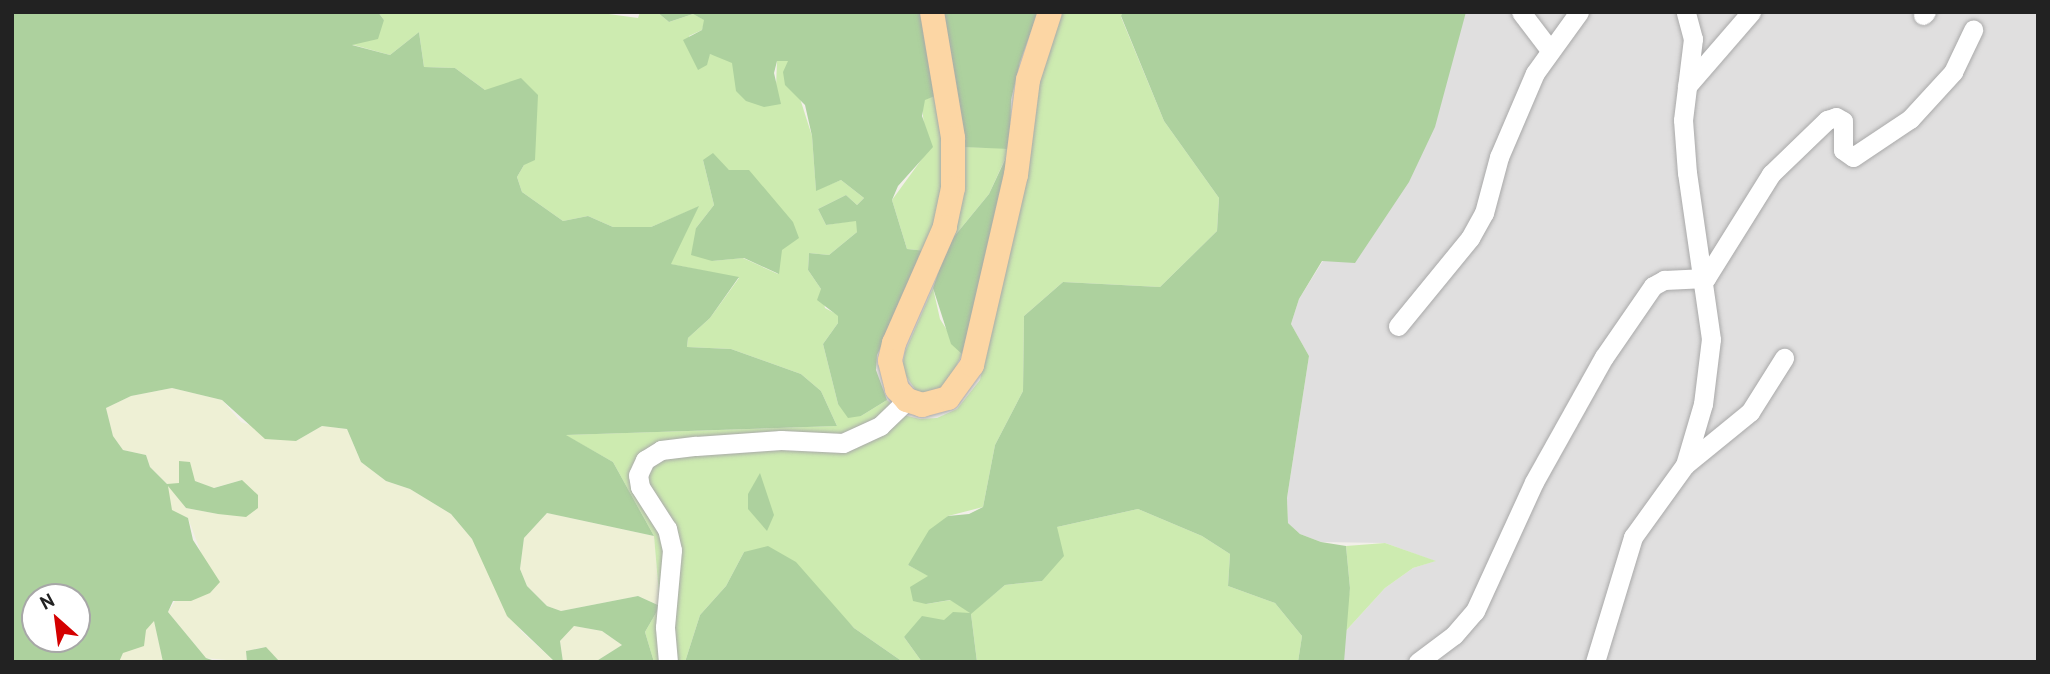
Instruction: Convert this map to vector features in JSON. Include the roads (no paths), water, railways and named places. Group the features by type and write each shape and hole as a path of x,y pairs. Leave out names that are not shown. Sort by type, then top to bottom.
{"main road":[{"path":"932,12 953,138 954,188 940,240 894,343 891,375 907,400 922,405 948,398 972,365 1016,175 1028,80 1051,12"}],"street":[{"path":"1521,12 1550,50"},
{"path":"1398,326 1470,238 1484,213 1520,103 1550,50 1579,12"},
{"path":"1685,465 1703,404 1711,339 1706,278 1687,173 1683,120 1693,38 1686,12"},
{"path":"1687,87 1751,12"},
{"path":"1706,278 1771,174 1827,120 1836,117 1843,121 1846,156 1870,148 1910,119 1953,72 1973,30"},
{"path":"1418,662 1454,635 1475,611 1534,482 1604,357 1653,286 1664,280 1706,278"},
{"path":"1595,662 1639,525 1685,465 1750,412 1784,358"},
{"path":"668,662 666,614 673,550 667,529 638,481 645,460 669,448 856,440 880,426 907,400"}]}
